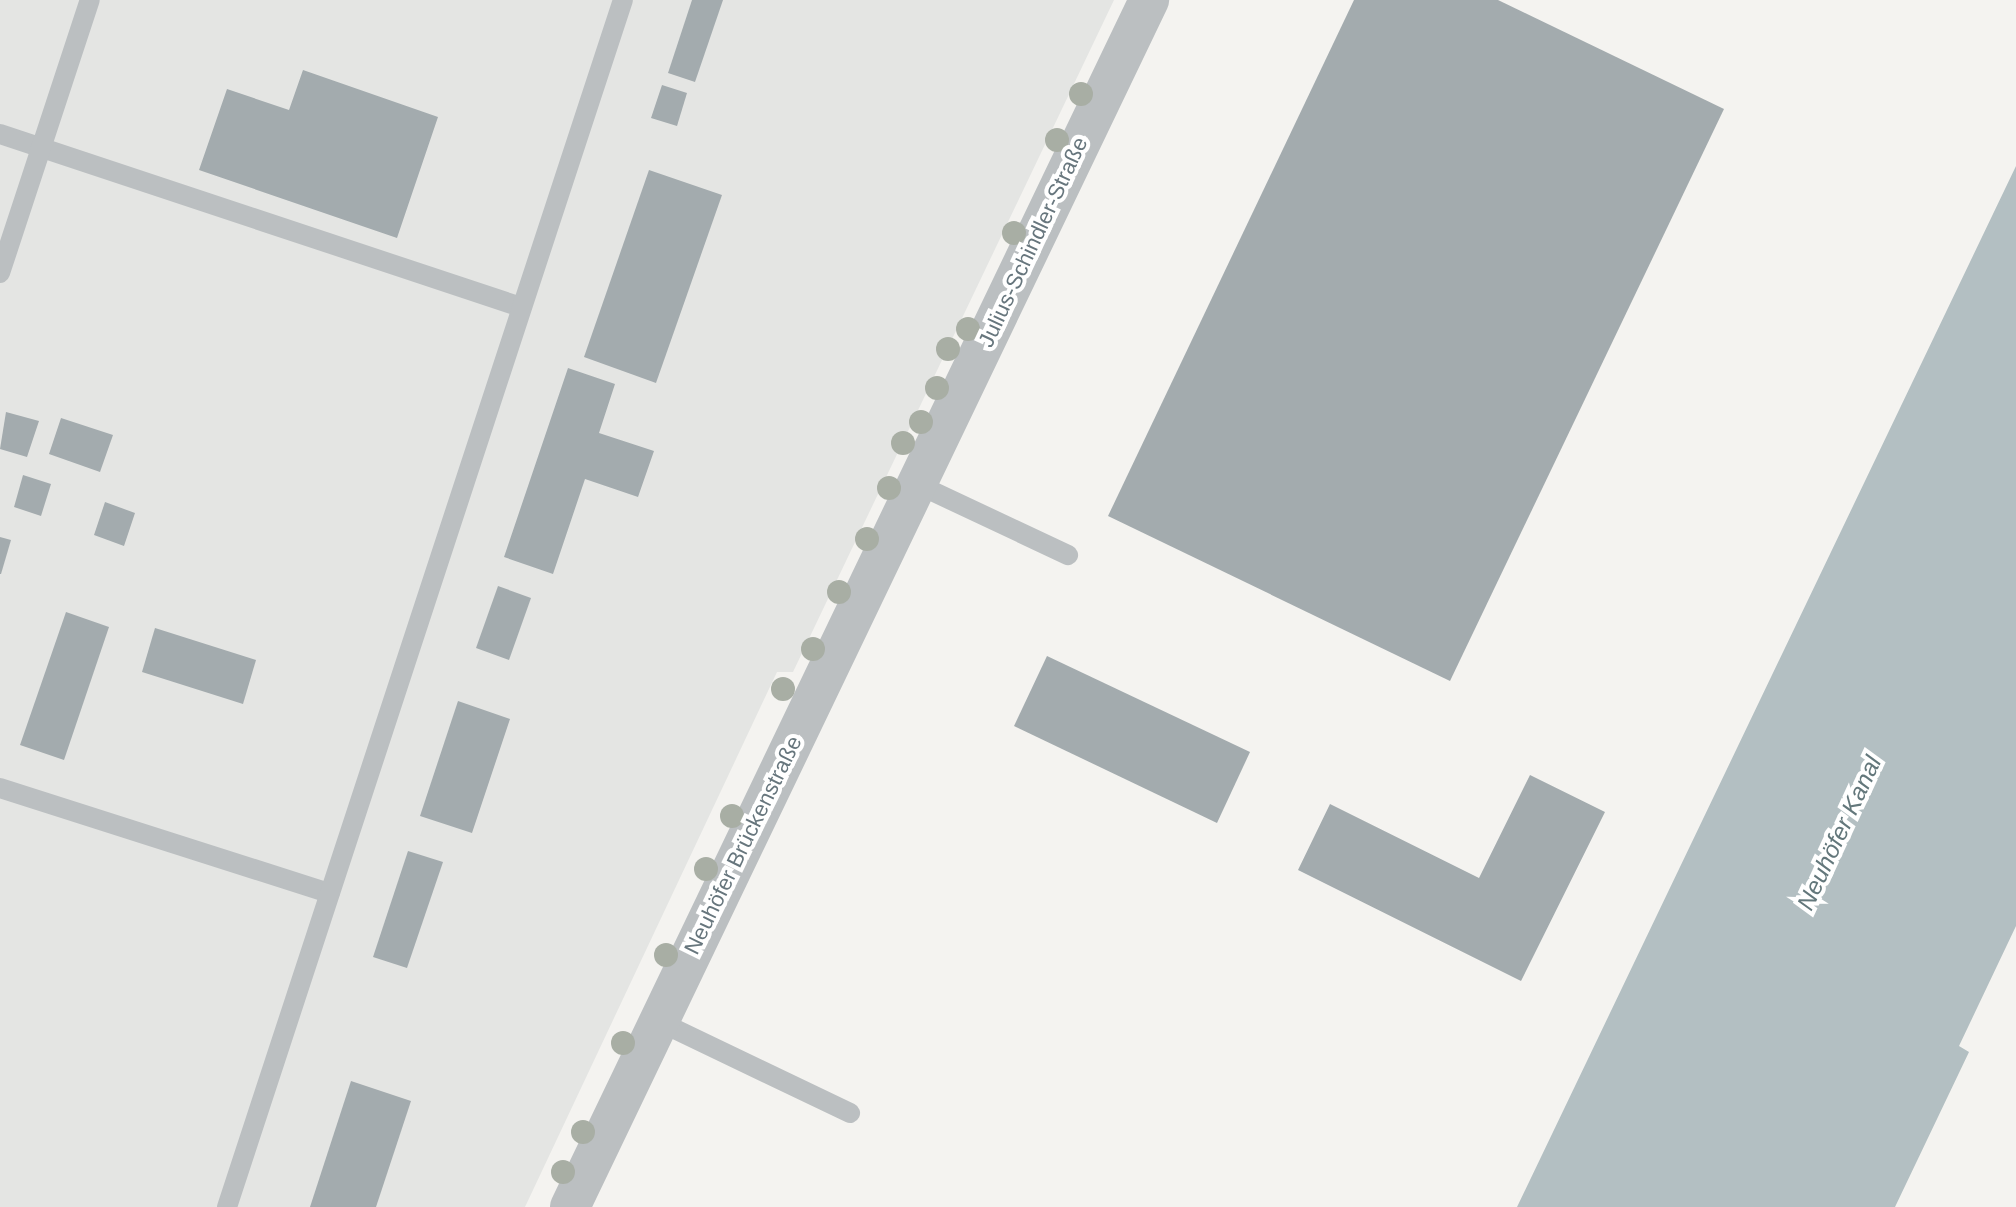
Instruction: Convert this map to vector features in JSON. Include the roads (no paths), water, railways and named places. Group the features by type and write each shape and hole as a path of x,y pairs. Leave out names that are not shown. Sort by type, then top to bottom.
{"street":[{"name":"Julius-Schindler-Straße","path":"917,484 1149,0"},
{"name":"Neuhöfer Brückenstraße","path":"570,1207 917,484"}],"lane":[{"path":"0,273 90,0"},
{"path":"227,1207 623,0"},
{"path":"0,134 521,307"},
{"path":"917,484 1068,555"},
{"path":"0,788 330,893"},
{"path":"658,1021 850,1113"}],"water":[{"name":"Neuhöfer Kanal","path":"2016,166 2016,926 1959,1046 1969,1052 1895,1207 1517,1207"}]}
